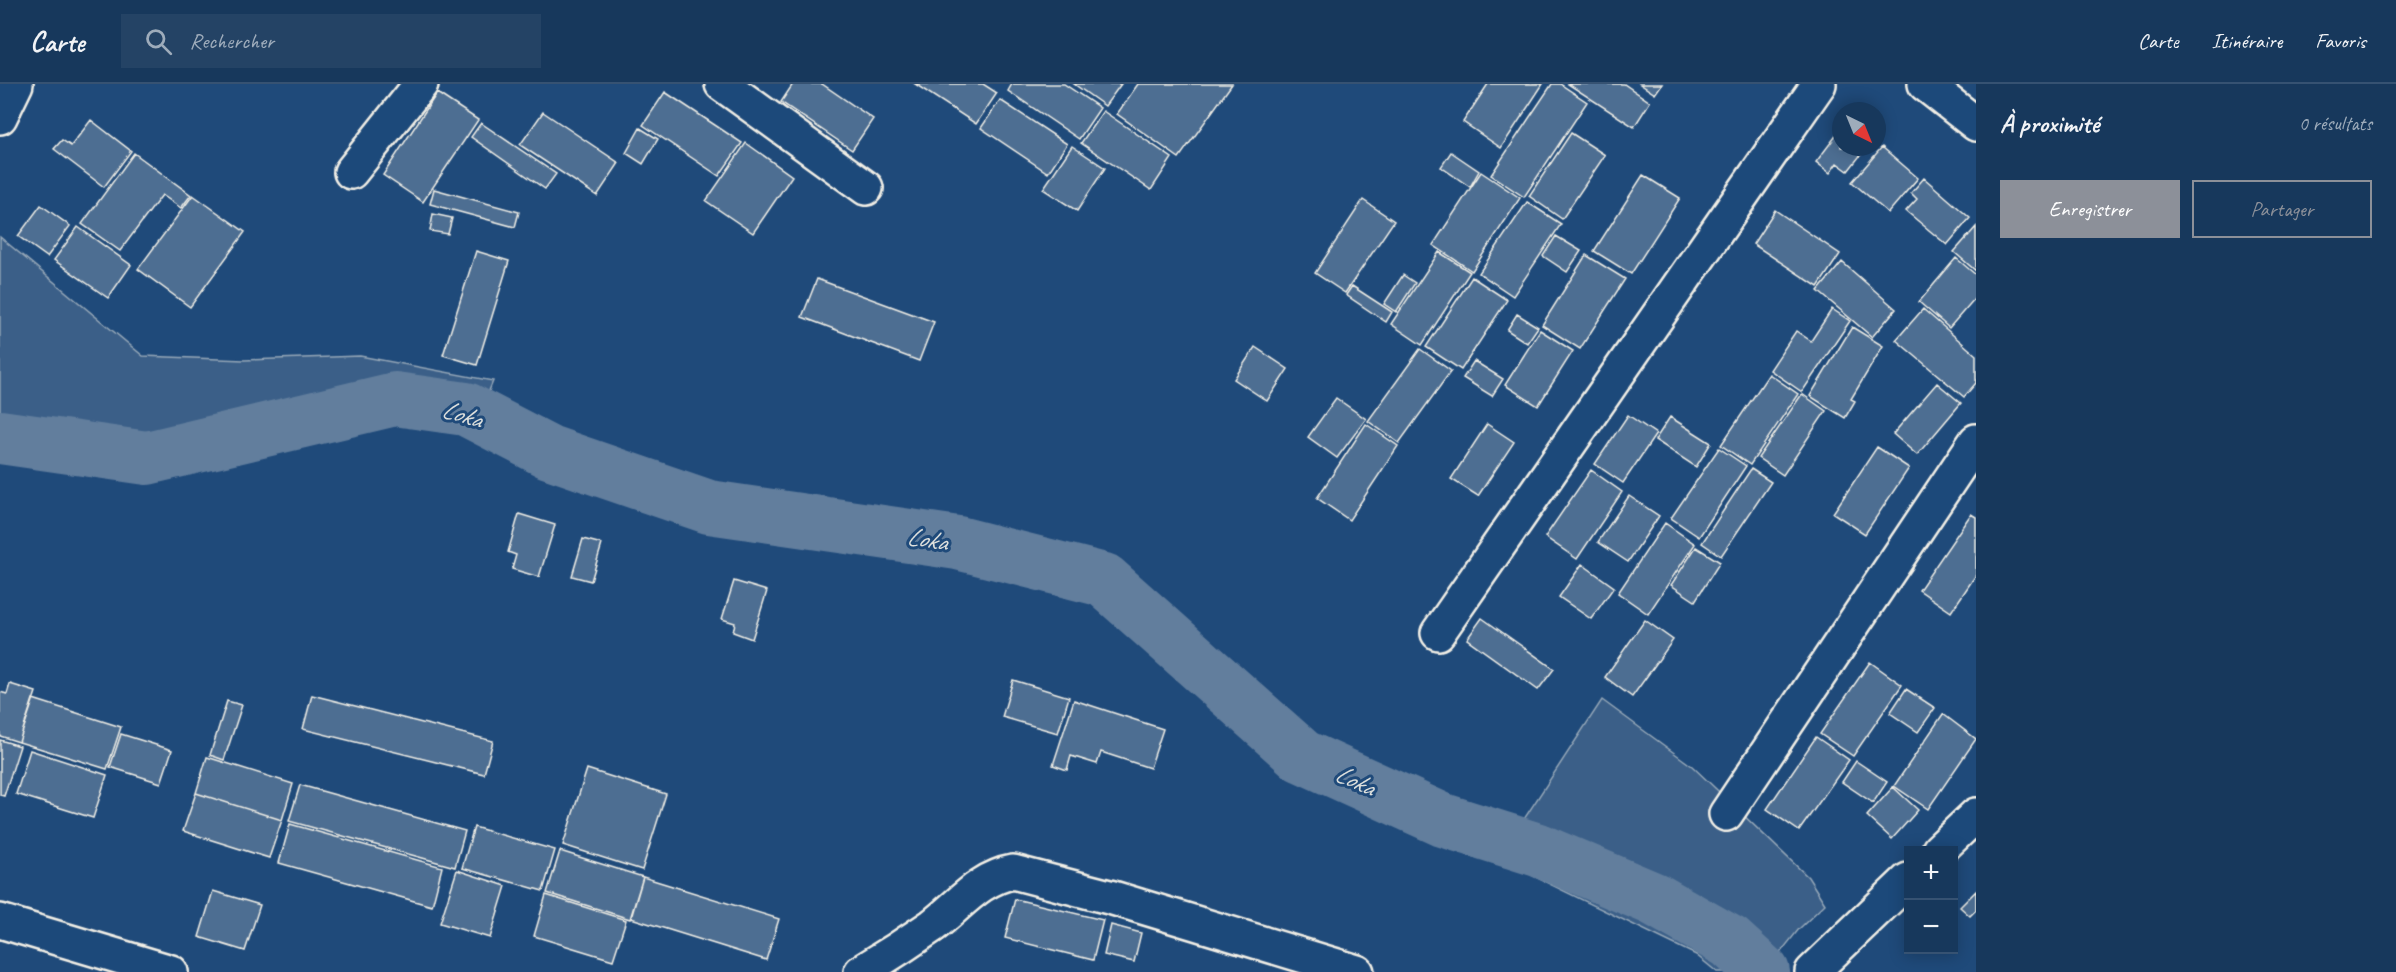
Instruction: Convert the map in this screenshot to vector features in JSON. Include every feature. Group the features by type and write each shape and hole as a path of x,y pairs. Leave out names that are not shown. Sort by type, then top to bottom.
{"street":[{"path":"0,117 16,84"},
{"path":"351,172 421,84"},
{"path":"722,84 866,188"},
{"path":"1438,633 1819,84"},
{"path":"1925,84 1976,124"},
{"path":"1726,814 1976,441"},
{"path":"1943,846 1976,815"},
{"path":"861,972 934,924 984,882 1013,872 1113,898 1357,972"},
{"path":"1812,972 1904,884"},
{"path":"0,921 171,972"}],"shaded area":[{"path":"0,237 143,356 244,360 360,356 493,381 474,428 422,417 192,452 107,432 0,412"},
{"path":"1602,700 1692,766 1808,877 1825,904 1799,929 1765,972 1717,972 1696,955 1498,859"}],"building":[{"path":"793,84 822,84 873,119 852,150 781,102"},
{"path":"915,84 983,84 997,93 976,124"},
{"path":"1012,84 1064,84 1100,108 1079,139 1008,91"},
{"path":"1074,84 1121,84 1105,106"},
{"path":"1138,84 1232,84 1179,158 1117,114"},
{"path":"1488,84 1543,84 1501,148 1463,122"},
{"path":"1552,84 1560,84 1587,102 1524,197 1491,175"},
{"path":"1568,84 1624,84 1650,102 1634,127"},
{"path":"1640,84 1662,84 1655,94"},
{"path":"665,92 742,143 719,176 643,125"},
{"path":"437,93 478,120 423,202 383,175"},
{"path":"1000,100 1067,144 1048,173 981,128"},
{"path":"1103,111 1172,158 1151,190 1081,143"},
{"path":"543,112 619,163 597,196 520,145"},
{"path":"91,120 131,151 104,187 54,149 62,140 71,146"},
{"path":"481,123 556,174 545,189 471,137"},
{"path":"640,128 658,139 643,164 626,153"},
{"path":"1571,133 1605,155 1562,219 1529,196"},
{"path":"1832,141 1832,156 1860,156 1848,171 1837,163 1830,173 1816,162"},
{"path":"746,143 792,176 753,233 706,201"},
{"path":"1072,146 1105,168 1077,211 1043,189"},
{"path":"1886,150 1918,178 1888,213 1852,182 1874,156 1886,156"},
{"path":"1451,152 1479,171 1470,187 1441,167"},
{"path":"134,153 191,195 181,208 162,195 120,251 82,224"},
{"path":"1481,172 1520,198 1472,271 1433,245"},
{"path":"1643,175 1680,198 1631,274 1594,251"},
{"path":"1924,178 1970,218 1947,245 1906,211 1917,199 1911,193"},
{"path":"434,189 519,212 515,227 430,204"},
{"path":"193,195 245,232 190,307 138,269"},
{"path":"1363,200 1394,221 1345,293 1315,273"},
{"path":"1527,202 1561,224 1513,296 1479,273"},
{"path":"41,205 70,226 47,257 18,236"},
{"path":"1775,210 1840,254 1818,287 1753,244"},
{"path":"433,214 452,218 448,234 430,231"},
{"path":"78,227 131,265 108,298 54,260"},
{"path":"1976,227 1976,271 1954,252"},
{"path":"1556,236 1581,251 1567,272 1543,256"},
{"path":"476,251 509,261 477,365 443,355"},
{"path":"1439,252 1470,272 1422,345 1391,324"},
{"path":"1586,255 1625,279 1580,349 1542,325"},
{"path":"1956,258 1976,275 1976,297 1949,328 1919,302"},
{"path":"1842,262 1896,309 1872,337 1818,291"},
{"path":"1403,275 1415,283 1396,312 1384,304"},
{"path":"1472,277 1507,300 1461,370 1426,347"},
{"path":"817,279 934,322 919,361 802,317"},
{"path":"1352,286 1392,312 1386,322 1346,295"},
{"path":"1832,309 1850,321 1802,392 1770,370 1796,331 1811,341"},
{"path":"1923,309 1976,355 1976,383 1964,397 1896,340"},
{"path":"1517,314 1538,327 1527,343 1507,330"},
{"path":"1852,327 1883,346 1851,399 1855,401 1845,418 1810,396"},
{"path":"1540,330 1573,351 1538,406 1505,385"},
{"path":"1255,347 1288,369 1267,401 1234,379"},
{"path":"1420,349 1451,371 1399,443 1368,421"},
{"path":"1474,361 1503,379 1492,396 1463,378"},
{"path":"1769,374 1798,394 1750,465 1721,445"},
{"path":"1937,383 1961,403 1917,455 1893,434"},
{"path":"1802,394 1826,411 1783,475 1758,458"},
{"path":"1336,398 1366,419 1337,458 1308,437"},
{"path":"1628,415 1656,434 1623,483 1595,464"},
{"path":"1670,417 1711,443 1696,467 1655,440"},
{"path":"1366,424 1398,446 1349,520 1317,498"},
{"path":"1487,424 1514,442 1478,496 1451,479"},
{"path":"1877,447 1909,468 1865,534 1833,513"},
{"path":"1719,448 1746,466 1699,537 1671,518"},
{"path":"1751,469 1771,482 1721,556 1702,543"},
{"path":"1591,470 1622,492 1577,559 1545,537"},
{"path":"1629,496 1659,516 1628,562 1598,542"},
{"path":"519,514 555,525 539,577 512,569 516,555 508,552"},
{"path":"1971,514 1976,517 1976,575 1951,612 1919,590"},
{"path":"1665,523 1695,544 1648,614 1618,593"},
{"path":"583,539 602,544 591,581 572,576"},
{"path":"1696,547 1720,562 1695,601 1671,585"},
{"path":"1582,564 1614,587 1591,619 1559,597"},
{"path":"734,581 767,591 752,639 733,632 735,623 722,619"},
{"path":"1482,618 1554,669 1538,690 1467,639"},
{"path":"1645,620 1673,640 1632,697 1605,677"},
{"path":"1870,662 1902,685 1853,756 1820,734"},
{"path":"1013,680 1069,697 1058,733 1002,717"},
{"path":"10,684 36,692 19,742 0,736 0,692 7,694"},
{"path":"1906,689 1935,708 1918,732 1890,713"},
{"path":"312,695 493,741 484,774 303,729"},
{"path":"33,699 121,727 107,769 19,742"},
{"path":"1074,700 1163,729 1150,768 1101,752 1097,764 1071,756 1067,770 1053,765"},
{"path":"227,701 242,705 224,760 210,755"},
{"path":"1943,714 1976,739 1928,809 1894,786"},
{"path":"121,734 172,750 161,783 110,767"},
{"path":"1816,737 1849,760 1799,831 1767,809"},
{"path":"0,740 20,746 4,796 0,795"},
{"path":"30,750 107,775 93,818 16,794"},
{"path":"207,757 293,784 282,820 196,793"},
{"path":"1856,761 1887,782 1873,803 1842,782"},
{"path":"587,769 666,794 642,870 563,845"},
{"path":"300,785 465,831 455,867 289,821"},
{"path":"1893,787 1918,810 1892,839 1867,816"},
{"path":"196,793 282,820 269,858 183,831"},
{"path":"290,824 442,867 432,906 279,863"},
{"path":"474,827 555,850 543,891 462,868"},
{"path":"560,851 643,877 630,919 547,893"},
{"path":"457,870 506,886 490,938 440,923"},
{"path":"643,877 779,919 766,960 631,918"},
{"path":"213,891 260,905 245,951 199,937"},
{"path":"1976,891 1976,910 1970,916 1960,907"},
{"path":"546,895 626,920 613,960 534,936"},
{"path":"1015,899 1103,920 1093,960 1005,938"},
{"path":"1111,925 1141,933 1134,962 1104,955"}],"waterway":[{"name":"Loka","path":"0,437 147,458 395,399 466,409 549,452 709,507 958,543 1104,580 1302,756 1443,820 1538,850 1654,899 1730,942 1763,972"}]}
